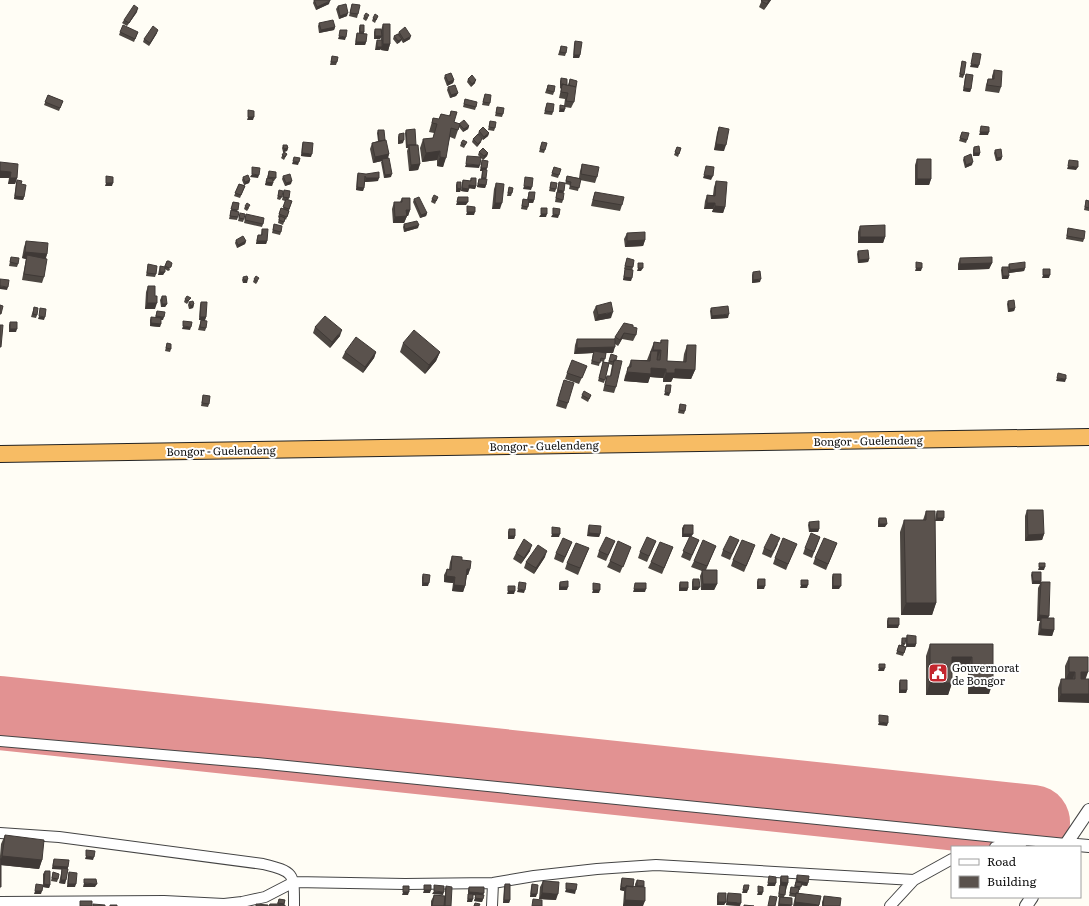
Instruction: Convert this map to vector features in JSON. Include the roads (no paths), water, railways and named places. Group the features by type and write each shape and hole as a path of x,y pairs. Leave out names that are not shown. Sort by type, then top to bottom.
{"highway":[{"name":"Bongor - Guelendeng","path":"0,454 1089,437"}],"street":[{"path":"0,741 257,763 1065,845"},
{"path":"1065,845 1089,810"},
{"path":"0,833 59,837 263,864 282,869 289,873 294,882 294,906"},
{"path":"999,846 1089,846"},
{"path":"890,906 914,880 951,861"},
{"path":"0,902 51,903 164,901 224,904 265,897 294,882 405,884 493,883 534,876 597,869 656,865 914,880"},
{"path":"492,906 493,883"}],"place":[{"name":"Gouvernorat de Bongor","path":"938,673"}]}
